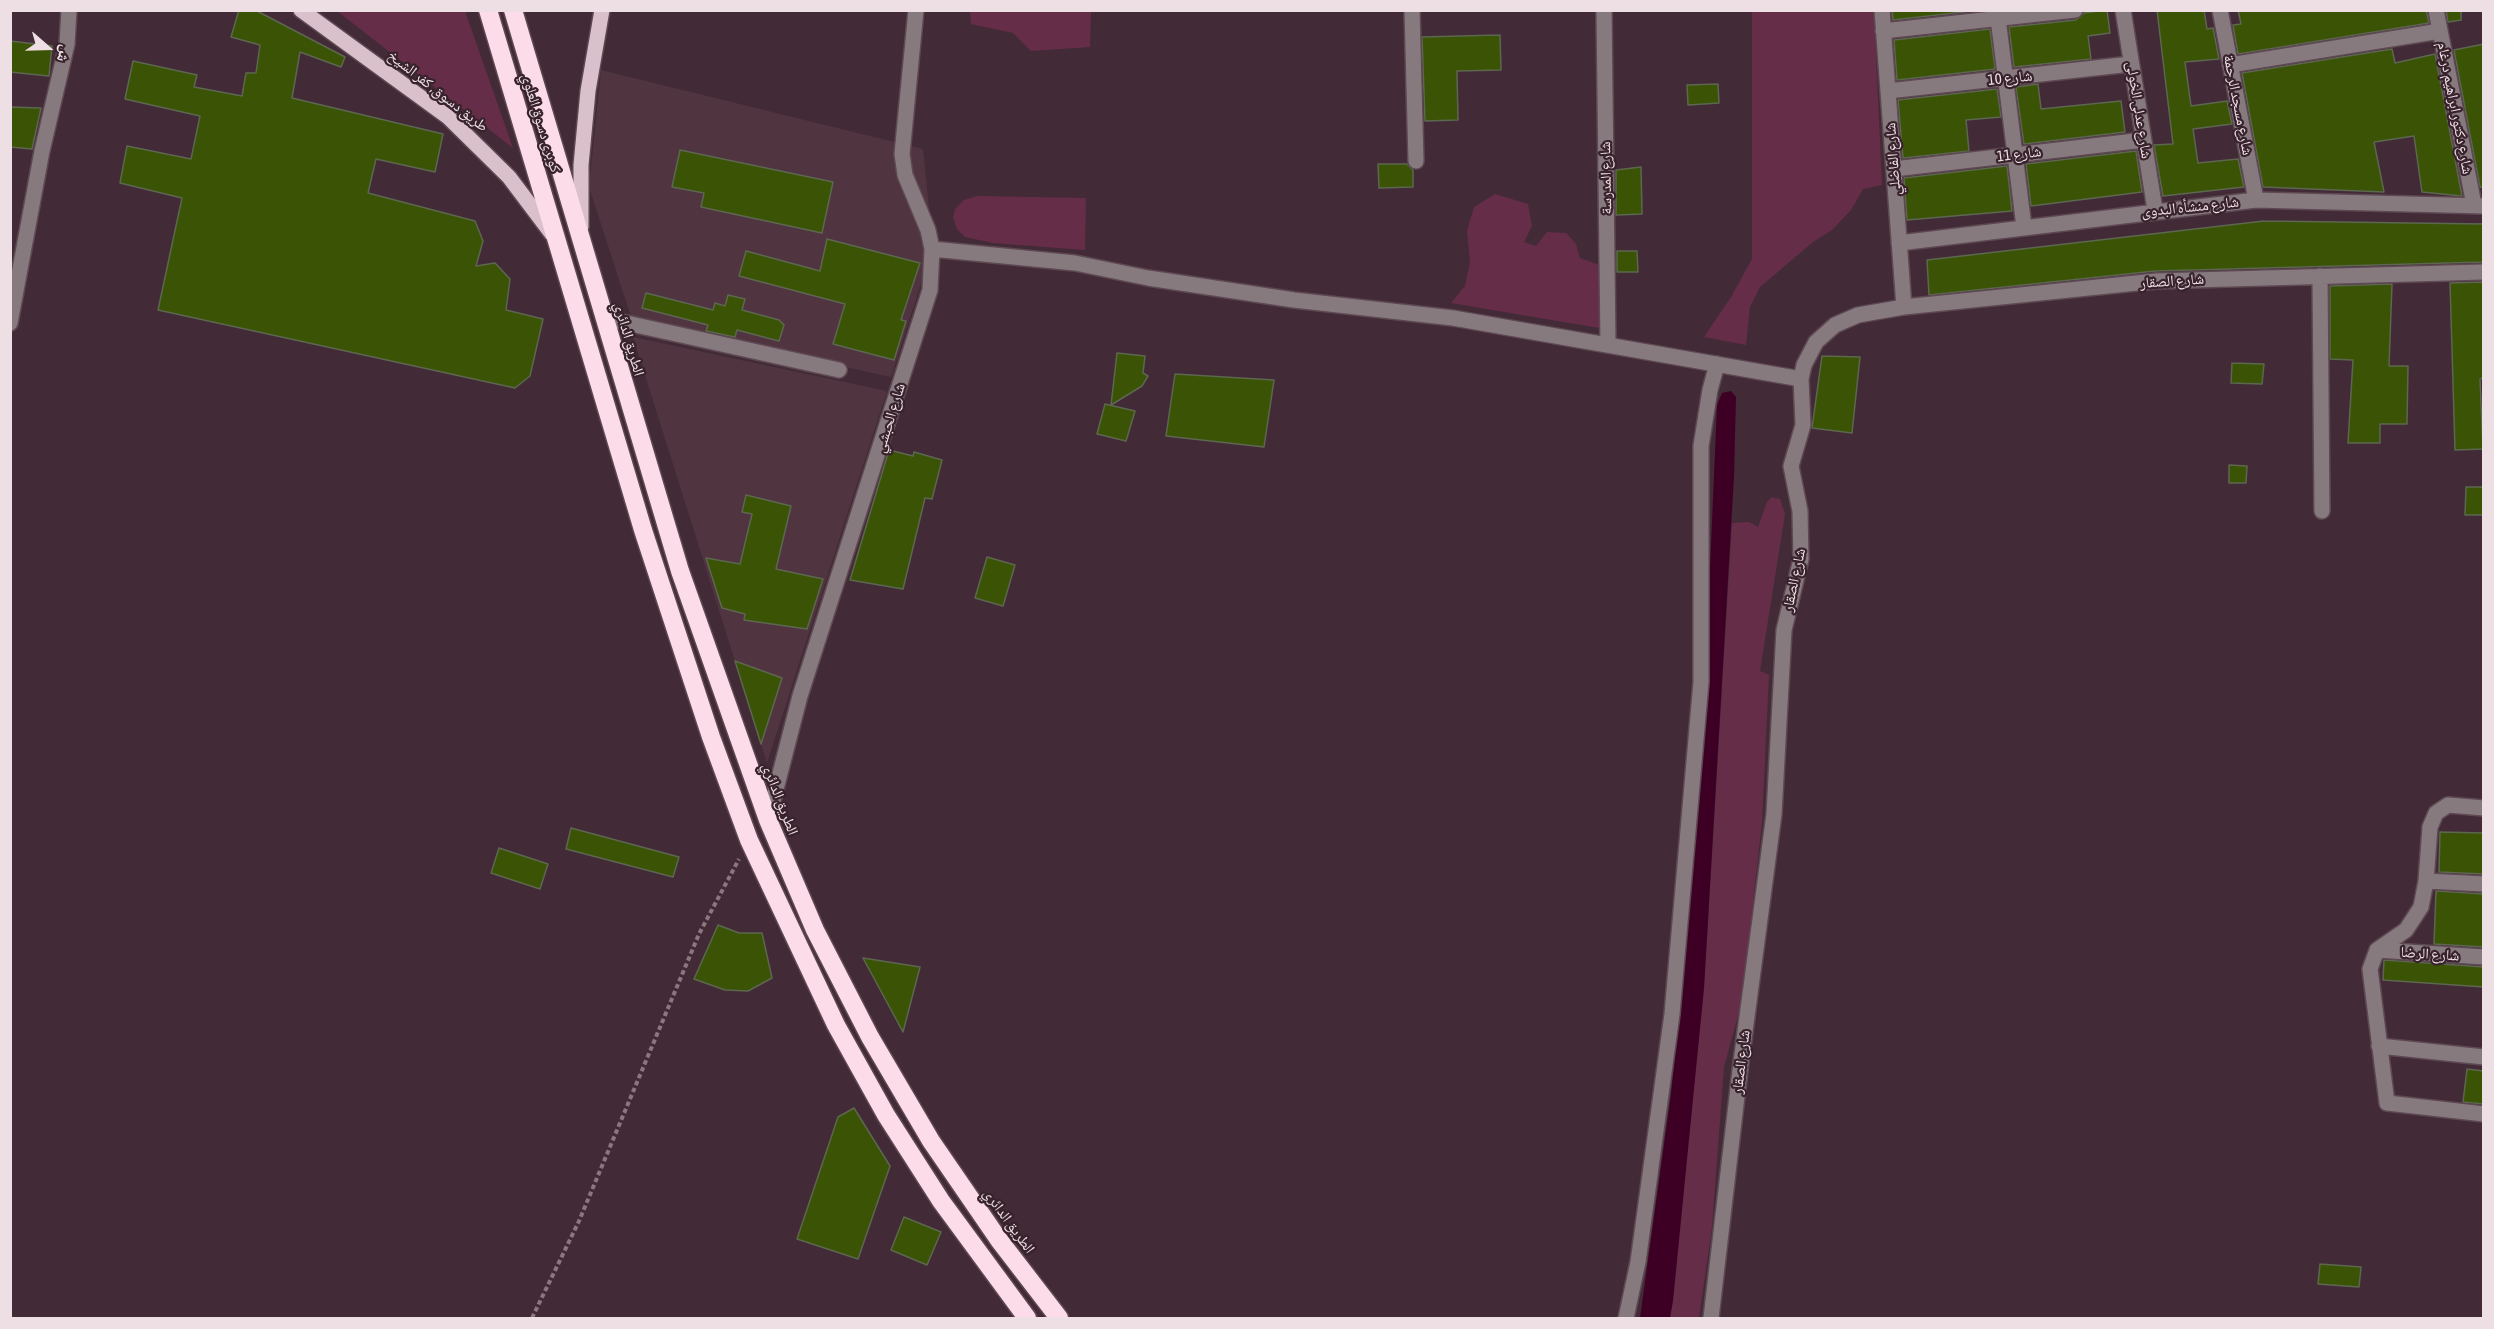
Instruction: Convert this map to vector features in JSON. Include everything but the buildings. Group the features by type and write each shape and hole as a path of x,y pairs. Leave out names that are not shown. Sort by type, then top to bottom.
{"highway":[{"name":"كوبرى دسوق العلوي","path":"488,10 559,245"},
{"name":"كوبرى دسوق العلوي","path":"513,10 581,239"},
{"name":"الطريق الدائري","path":"581,239 680,571 768,820 815,930 870,1037 937,1150 999,1240 1059,1318"},
{"path":"559,245 676,634 749,840 826,1005 886,1115 941,1202 1027,1318"}],"main road":[{"name":"طريق دسوق, كفر الشيخ","path":"301,10 464,132 509,177 559,245"},
{"path":"581,239 581,165 587,101 602,10"}],"street":[{"path":"10,323 42,151 66,44 69,10"},
{"name":"شارع الحبشي","path":"768,820 800,696 930,290 932,249 928,230 905,175 902,154 916,10"},
{"path":"1412,10 1416,162"},
{"name":"شارع المدرسة","path":"1604,10 1608,345"},
{"name":"شارع الفاضلي","path":"1882,10 1904,307"},
{"path":"1883,31 1998,15 2074,10"},
{"name":"شارع عدلى الخولى","path":"2123,10 2155,210"},
{"name":"شارع مسجد الرحمة","path":"2220,10 2256,200"},
{"name":"شارع دكتور ابراهيم درغام","path":"2436,10 2479,206"},
{"path":"1998,15 2024,227"},
{"path":"2230,65 2440,31"},
{"name":"شارع 10","path":"1888,91 2131,64"},
{"name":"شارع 11","path":"1894,169 2144,140"},
{"name":"شارع منشأه البدوى","path":"1899,243 2155,210 2256,200 2479,206"},
{"path":"932,249 1075,263 1148,278 1294,300 1453,318 1801,379"},
{"name":"شارع الصقار","path":"1711,1318 1741,1062 1774,814 1784,630 1801,559 1800,511 1791,466 1803,425 1801,379 1804,364 1816,342 1835,325 1858,315 1904,307 2156,281 2484,272"},
{"path":"2320,276 2322,511"},
{"path":"604,318 839,370"},
{"path":"1626,1318 1638,1262 1672,1014 1701,682 1701,446 1706,409 1718,364"},
{"path":"2484,808 2448,806 2436,813 2430,827 2426,881 2421,907 2415,919 2396,938 2377,951 2370,969 2386,1100 2389,1106 2484,1114"},
{"path":"2426,881 2484,884"},
{"name":"شارع الرضا","path":"2377,951 2484,957"},
{"path":"2379,1046 2484,1056"}],"path":[{"path":"532,1318 579,1221 699,934 749,840"}],"shaded area":[{"path":"337,11 465,11 513,148"},
{"path":"970,11 1091,11 1090,47 1031,51 1013,33 971,24"},
{"path":"1752,11 1874,11 1882,185 1863,189 1851,210 1832,230 1813,242 1760,287 1750,307 1746,345 1704,337 1731,297 1752,259"},
{"path":"601,70 923,149 933,246 891,377 632,320 589,187"},
{"path":"1495,194 1528,204 1532,226 1524,242 1536,246 1547,232 1566,233 1576,244 1580,258 1599,265 1599,328 1451,303 1465,286 1470,262 1467,231 1474,207"},
{"path":"977,196 1086,198 1085,250 993,243 965,237 957,229 953,218 955,209 964,200"},
{"path":"633,337 887,391 767,763"},
{"path":"1731,391 1736,397 1734,477 1704,988 1670,1318 1640,1318 1671,1094 1693,872 1702,755 1717,405 1722,393"},
{"path":"1772,497 1780,499 1785,514 1760,671 1769,675 1762,822 1742,1001 1724,1067 1712,1227 1699,1318 1670,1318 1704,988 1732,523 1749,522 1758,527 1767,502"}]}
